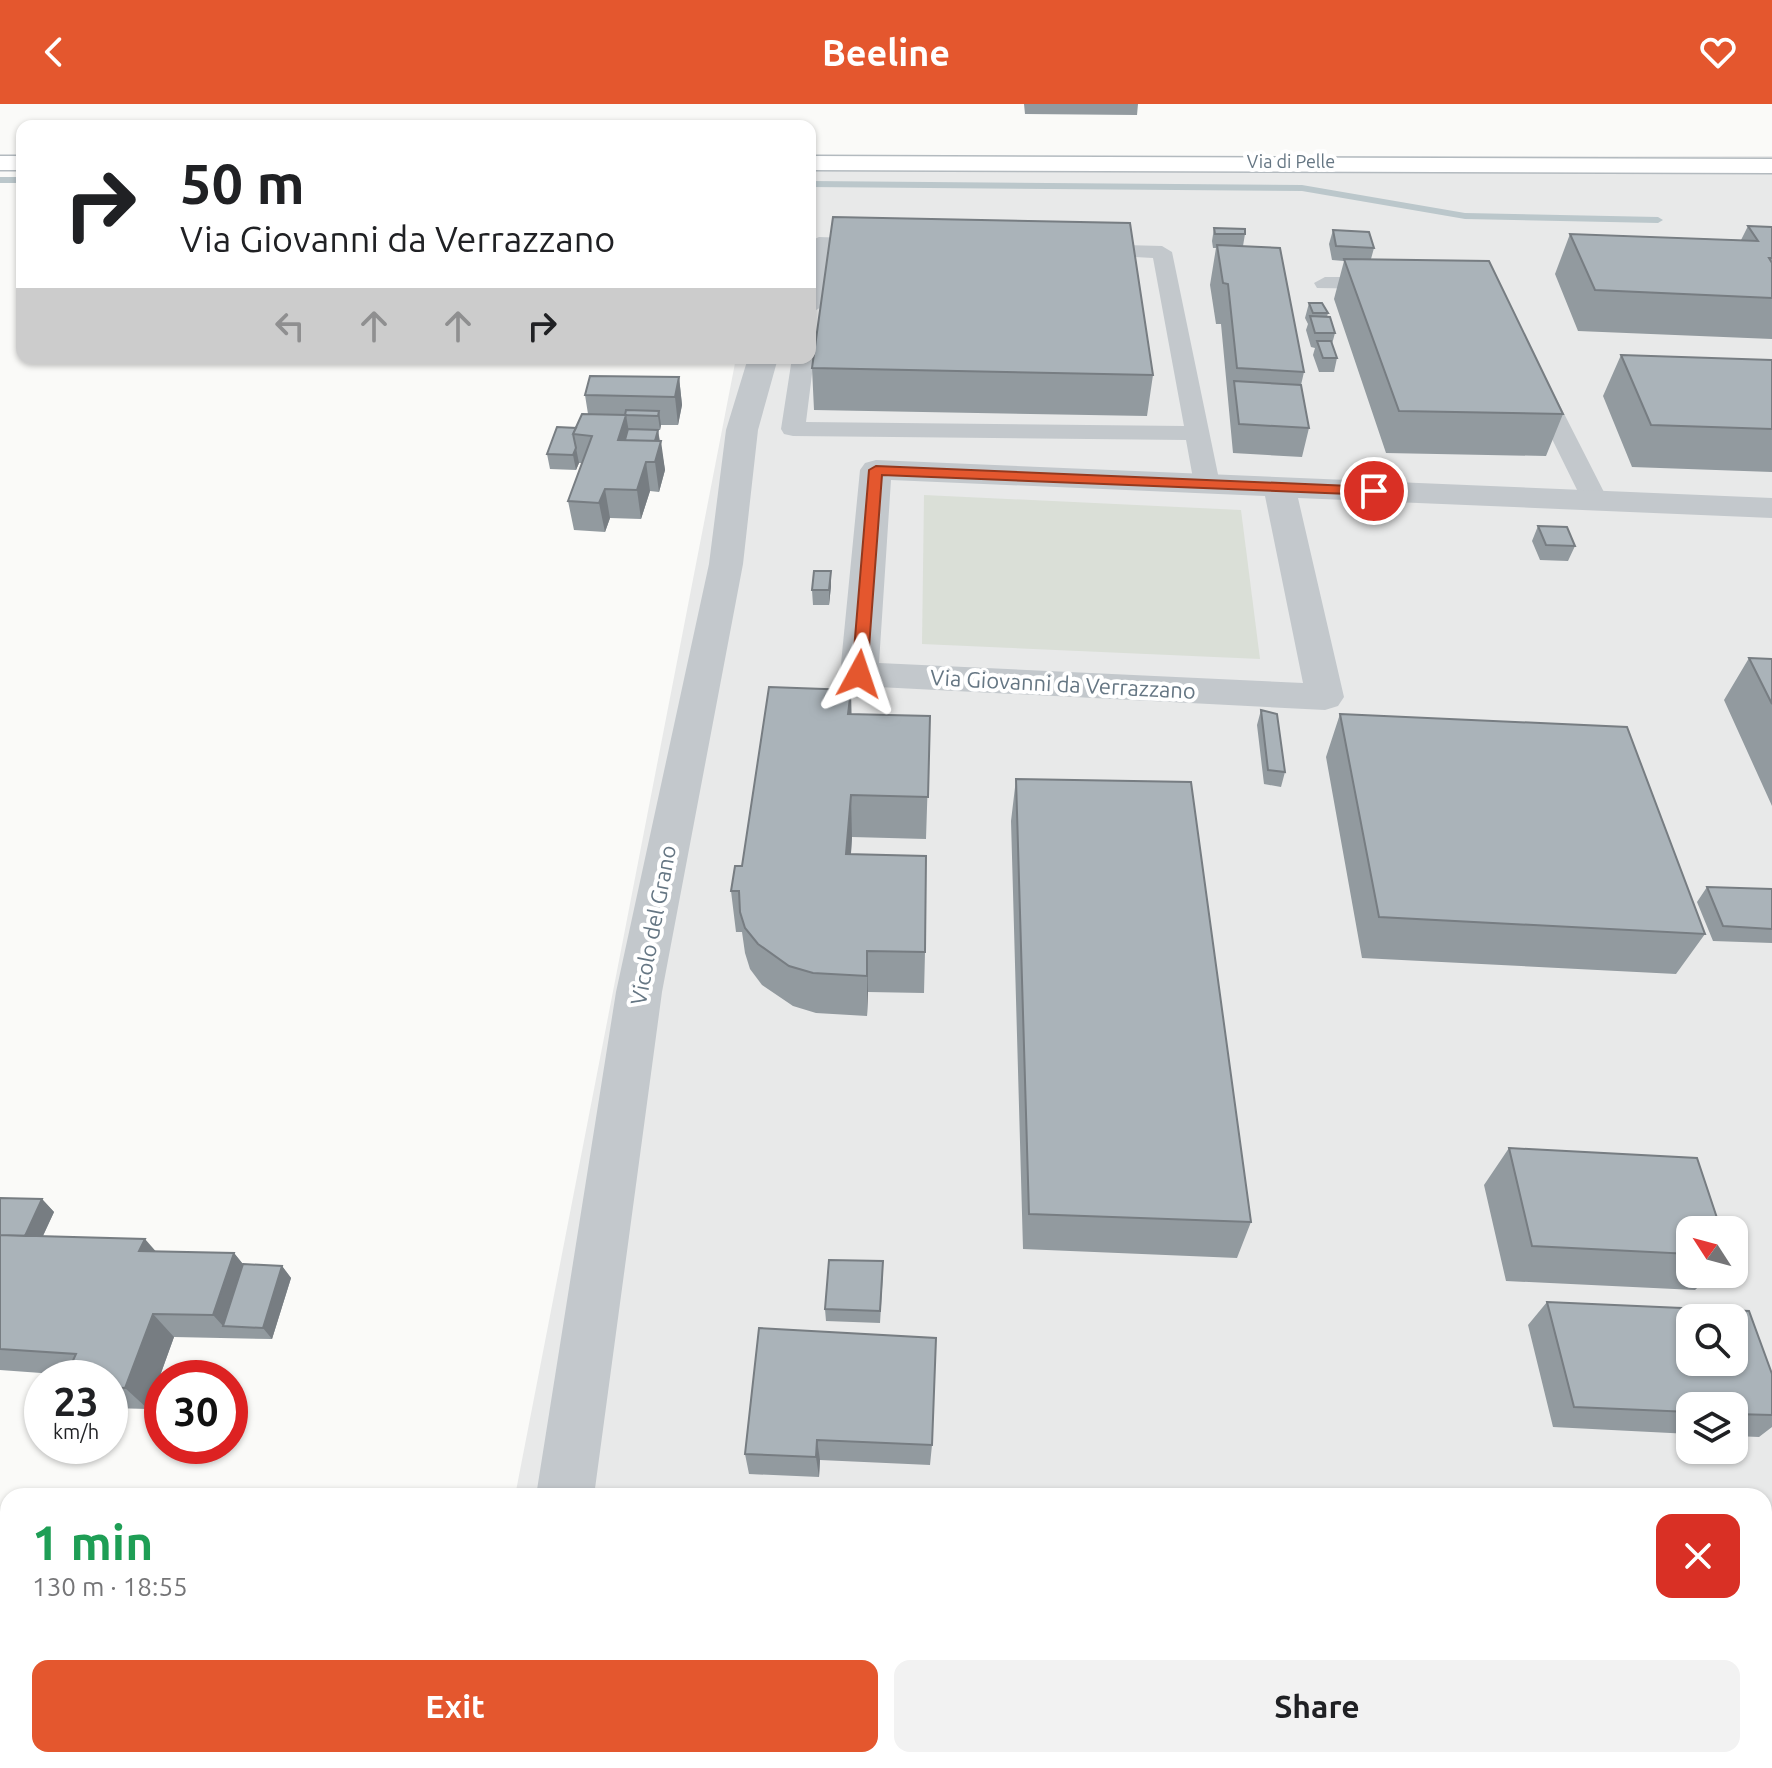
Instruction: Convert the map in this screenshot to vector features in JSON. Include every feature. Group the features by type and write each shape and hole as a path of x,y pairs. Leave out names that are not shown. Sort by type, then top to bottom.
{"street":[{"name":"Via di Pelle","path":"816,163 1772,166"},
{"name":"Vicolo del Grano","path":"566,1488 639,992 726,564 742,430 761,364"},
{"name":"Via Giovanni da Verrazzano","path":"1279,487 1325,697 859,674 876,470 1595,500 1772,508"}],"lane":[{"path":"816,264 819,243 897,245"},
{"path":"1068,250 1162,252 1207,484"},
{"path":"1325,283 1398,283"},
{"path":"802,364 793,429 1197,433"},
{"path":"1527,364 1595,500"}],"shaded area":[{"path":"1772,156 1772,1488 517,1488 735,364 816,364 816,157"},
{"path":"924,495 1241,510 1260,659 922,644"}],"building":[{"path":"833,217 1130,223 1153,375 812,368 813,364 816,364 816,339"},
{"path":"1748,226 1772,227 1772,258 1769,258 1772,263 1772,298 1595,290 1570,234 1758,241"},
{"path":"1214,228 1245,229 1245,234 1215,234"},
{"path":"1333,230 1369,232 1374,248 1336,246"},
{"path":"1217,245 1280,248 1304,372 1237,368 1228,284 1223,283"},
{"path":"1344,259 1489,261 1563,414 1399,411"},
{"path":"1309,303 1322,303 1328,313 1313,313"},
{"path":"1310,316 1330,317 1335,333 1315,333"},
{"path":"1317,341 1331,341 1337,358 1323,358"},
{"path":"1621,355 1772,360 1772,429 1651,425"},
{"path":"590,376 679,377 675,397 585,395"},
{"path":"1234,381 1301,385 1309,428 1239,424"},
{"path":"626,410 659,411 658,416 625,415"},
{"path":"582,414 626,415 618,440 661,441 655,462 646,462 637,490 605,489 599,503 568,501 592,436 573,434"},
{"path":"557,427 576,428 573,455 547,454"},
{"path":"628,429 658,430 655,441 625,440"},
{"path":"1538,526 1567,527 1575,546 1546,545"},
{"path":"814,571 831,571 829,590 812,590"},
{"path":"1749,658 1772,659 1772,704"},
{"path":"769,687 851,690 848,714 930,716 928,797 851,795 846,854 926,856 925,952 867,951 867,976 813,973 789,966 758,944 745,928 739,891 731,891 735,866 742,866"},
{"path":"1261,710 1277,714 1285,772 1268,770"},
{"path":"1340,714 1627,727 1705,934 1379,917"},
{"path":"1016,779 1191,782 1251,1222 1029,1214"},
{"path":"1707,887 1772,889 1772,929 1723,926"},
{"path":"1509,1148 1697,1158 1716,1216 1676,1216 1676,1253 1532,1246"},
{"path":"0,1198 42,1199 25,1236 0,1235"},
{"path":"0,1235 145,1239 139,1251 234,1253 213,1315 153,1314 128,1380 128,1360 73,1360 76,1354 0,1349"},
{"path":"829,1260 883,1261 880,1311 825,1309"},
{"path":"243,1264 282,1266 263,1328 223,1326"},
{"path":"1547,1302 1676,1308 1676,1376 1748,1376 1749,1311 1772,1374 1772,1415 1748,1414 1748,1392 1676,1392 1676,1411 1574,1407"},
{"path":"759,1328 936,1338 932,1445 817,1440 816,1457 745,1454"}],"waterway":[{"path":"0,180 16,180"},
{"path":"816,184 1302,188 1465,216 1658,220"}],"route":[{"path":"859,674 876,470 1374,491"}]}
